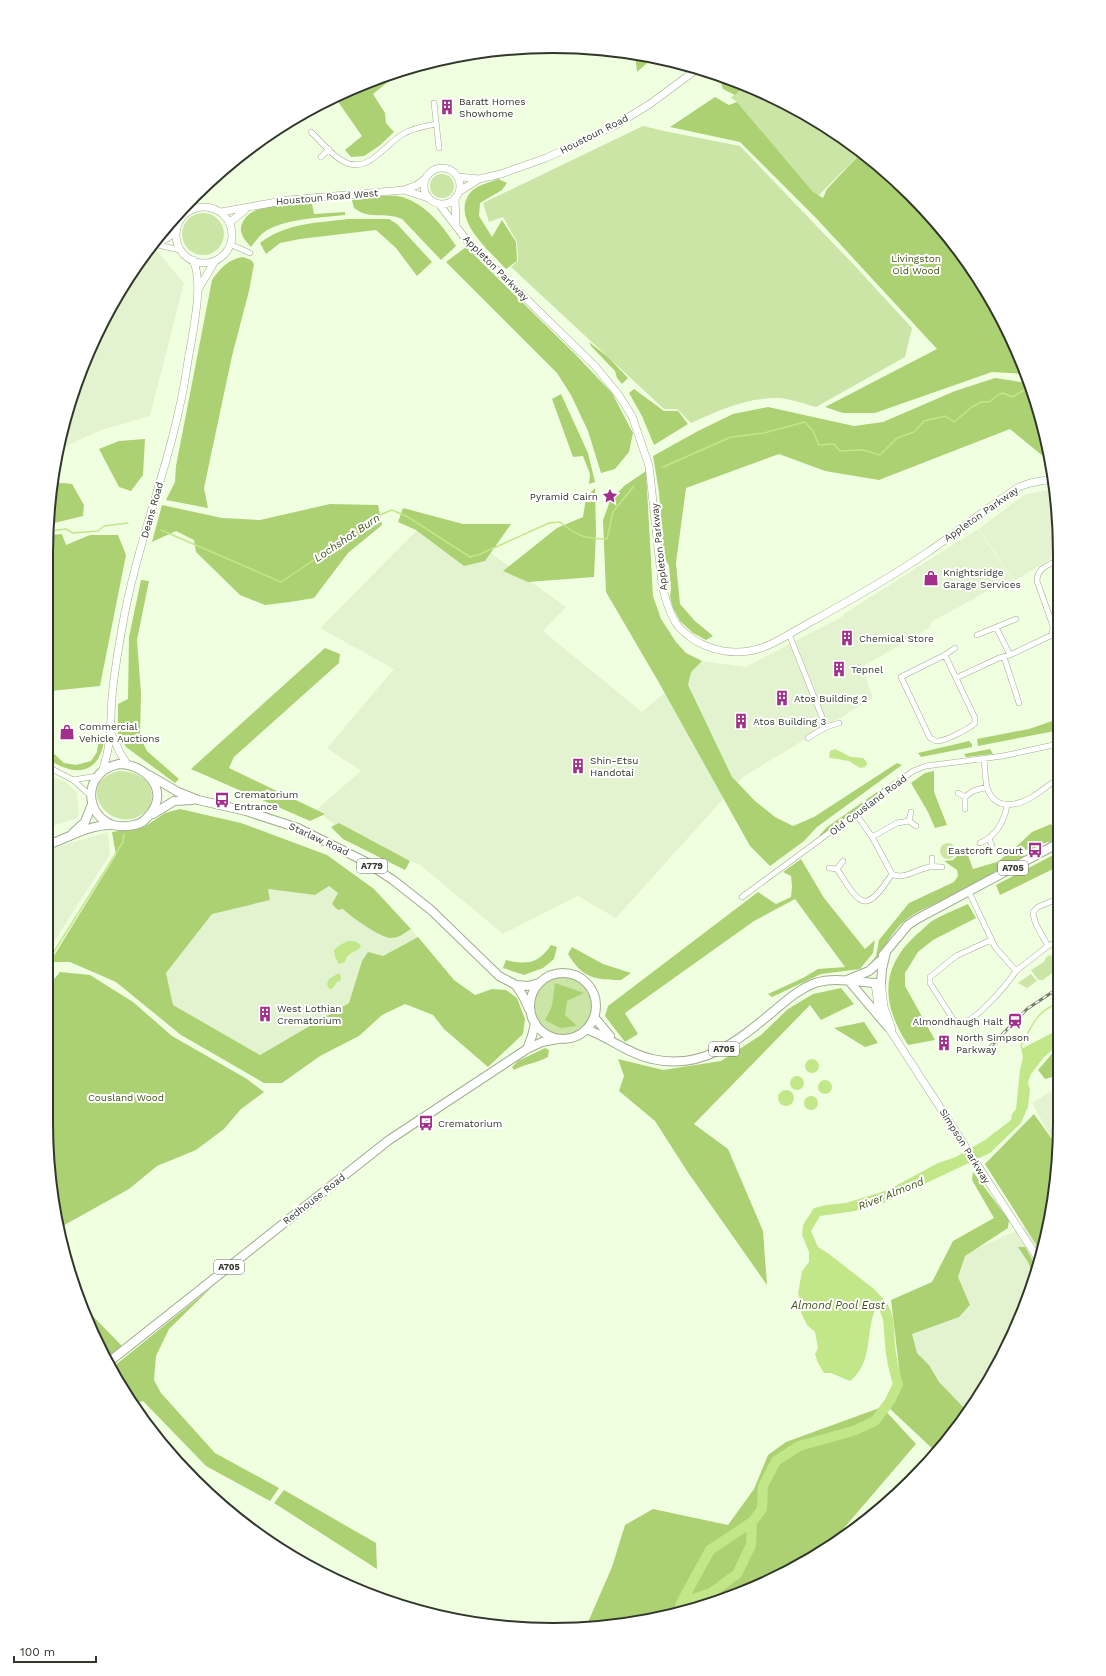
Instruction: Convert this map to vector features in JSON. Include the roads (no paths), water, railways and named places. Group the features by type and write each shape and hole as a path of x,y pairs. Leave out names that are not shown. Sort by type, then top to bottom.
{"main road":[{"path":"100,774 113,765 127,764"},
{"name":"A779","path":"127,764 149,775"},
{"name":"A779","path":"70,836 85,822 92,800 94,782 100,774"},
{"path":"148,817 154,809 157,801 157,792 149,775"},
{"name":"Starlaw Road","path":"149,775 178,792 198,800 246,811 285,823 330,843 364,861 393,880 431,910 499,976 516,985"},
{"path":"92,800 100,818 106,823 113,825"},
{"name":"Starlaw Road","path":"148,817 174,801 198,800"},
{"name":"A779","path":"53,843 96,827 135,825 148,817"},
{"name":"Simpson Parkway","path":"878,981 882,955 886,952 895,938 908,925 1053,846"},
{"name":"Simpson Parkway","path":"878,981 886,952"},
{"name":"A705","path":"849,980 870,971 880,961"},
{"path":"530,1010 531,997 539,983 547,977 562,972 581,978 589,985 593,993 596,1008 594,1017"},
{"path":"849,980 890,1029"},
{"name":"A705","path":"586,1029 600,1034 632,1052 653,1059 677,1062 706,1056 735,1043 804,988 822,981 878,981"},
{"path":"516,985 528,986 539,983"},
{"path":"516,985 530,1010 534,1023 532,1036 527,1049"},
{"name":"A705","path":"527,1049 542,1042 578,1035 586,1029 594,1017 616,1043"},
{"path":"534,1023 543,1032 558,1039"},
{"name":"Redhouse Road","path":"113,1359 389,1140 527,1049"}],"street":[{"name":"Houstoun Road","path":"458,177 479,179 501,174 580,143 614,126 650,104 692,73"},
{"path":"434,103 439,148"},
{"path":"311,132 341,161 348,164 359,165 370,161 403,134 417,128 436,124"},
{"path":"321,157 329,149"},
{"path":"441,167 450,168 458,177 460,191 455,198 448,203 439,204 428,198 424,188 425,179 433,169 441,167"},
{"name":"Houstoun Road West","path":"220,212 268,203 307,198 404,190 417,185 425,179"},
{"name":"Houstoun Road","path":"460,191 479,179"},
{"name":"Houstoun Road West","path":"404,190 428,198"},
{"name":"Appleton Parkway","path":"455,198 457,227"},
{"name":"Appleton Parkway","path":"439,204 468,242 574,345 613,387 632,416 649,466 662,584 668,605 679,626 705,646 724,652 738,653 755,650 789,634 869,589 927,553 1019,487 1030,482 1047,480"},
{"path":"177,223 176,237 180,250 186,256 193,260 207,263 215,261 224,254 230,244 232,233 229,223 220,212 214,209 192,207"},
{"name":"Houstoun Road West","path":"229,223 250,207"},
{"path":"184,215 198,208"},
{"path":"162,242 170,237 182,217"},
{"path":"230,244 250,253"},
{"path":"159,246 180,250"},
{"name":"Deans Road","path":"100,774 108,754 111,733 112,697 122,628 136,566 170,449 186,372 199,288 197,271 193,260"},
{"name":"Deans Road","path":"199,288 215,261"},
{"path":"956,678 999,658 1004,658 1052,635 1053,626 1037,581 1037,575 1039,571 1053,563"},
{"path":"977,635 1016,619"},
{"path":"996,627 1010,655"},
{"path":"789,634 826,727"},
{"path":"945,655 975,718 975,723 971,727 943,740 936,741 930,738 901,677 945,655 955,648"},
{"path":"1004,658 1020,703"},
{"path":"808,738 826,727 839,723"},
{"name":"Deans Road","path":"111,733 127,764"},
{"name":"Old Cousland Road","path":"742,897 856,814 889,787 913,771 926,766 984,759 1032,751 1053,745"},
{"path":"984,759 987,787 995,799 1001,804 1007,805 1027,799 1053,783"},
{"path":"53,770 73,780 92,800"},
{"path":"73,780 100,774"},
{"path":"965,796 973,791 987,787"},
{"path":"958,793 965,796"},
{"path":"965,796 965,810"},
{"path":"980,843 989,839 1002,823 1007,805"},
{"path":"909,821 910,812"},
{"path":"856,814 872,837 892,874 899,877 932,866 942,867"},
{"path":"872,837 897,823 909,821 916,826"},
{"path":"989,839 992,845"},
{"path":"932,858 932,866"},
{"path":"838,869 843,861"},
{"path":"829,868 838,869"},
{"path":"838,869 855,897 865,902 876,897 892,874"},
{"path":"969,892 991,940 1000,954 1016,970"},
{"path":"1048,946 1038,929 1033,912 1038,907 1053,901"},
{"path":"991,940 956,956 930,977 930,983 956,1024 964,1023 982,1009 1016,970 1053,944"},
{"name":"Simpson Parkway","path":"878,981 878,1007 890,1029 958,1137 1035,1254"}],"water":[{"path":"835,749 851,757 863,758 867,764 865,767 860,768 849,761 829,757 830,751"},
{"path":"348,941 358,942 361,947 349,954 345,962 339,964 335,957 334,950"},
{"path":"339,973 341,977 340,981 337,982 333,988 329,989 327,984 329,979"},
{"name":"Almond Pool East","path":"1053,1033 1053,1050 1044,1057 1031,1074 1028,1082 1030,1090 1028,1107 1021,1123 990,1153 884,1203 855,1211 820,1216 811,1231 818,1247 874,1289 886,1302 890,1311 883,1316 877,1306 873,1315 863,1364 858,1373 850,1381 831,1373 824,1373 815,1354 818,1348 815,1332 807,1325 801,1313 803,1307 798,1294 802,1271 809,1262 809,1252 802,1235 803,1225 814,1208 846,1203 888,1190 938,1163 956,1157 985,1140 1011,1120 1012,1114 1016,1109 1020,1070 1023,1057 1021,1049"},
{"path":"812,1059 817,1061 819,1066 817,1071 812,1073 807,1071 805,1066 807,1061"},
{"path":"797,1076 802,1078 804,1083 802,1088 797,1090 792,1088 790,1083 792,1078"},
{"path":"825,1080 830,1082 832,1087 830,1092 825,1094 820,1092 818,1087 820,1082"},
{"path":"783,1090 789,1090 794,1095 792,1104 789,1106 783,1106 778,1101 778,1095"},
{"path":"811,1096 816,1098 818,1103 816,1108 811,1110 806,1108 804,1103 806,1098"}],"waterway":[{"name":"Lochshot Burn","path":"663,467 731,437 764,433 805,422 813,431 819,445 834,444 840,451 863,450 880,455 897,438 914,432 924,421 945,416 954,422 972,407 981,402 989,402 1003,393 1012,397 1025,390"},
{"name":"Lochshot Burn","path":"161,530 281,582 382,514 392,510 408,517 470,557 478,555 549,523 560,522 571,531 582,536 607,539 613,512 634,486"},
{"name":"Lochshot Burn","path":"54,531 66,529 73,533 98,531 104,526 128,523"},
{"path":"53,953 123,842 124,834"},
{"path":"1022,1048 1021,1046 1035,1021 1044,1011 1053,1006"},
{"name":"River Almond","path":"680,1606 710,1550 752,1522 762,1509 763,1486 776,1461 799,1446 853,1431 875,1421 890,1401 898,1384 891,1354 886,1312 880,1302"},
{"name":"River Almond","path":"681,1603 711,1593 737,1574 751,1545 752,1522"}],"railway":[{"path":"990,1047 1027,1009 1053,992"}],"place":[{"name":"Baratt Homes Showhome","path":"447,107"},
{"name":"Pyramid Cairn","path":"610,496"},
{"name":"Knightsridge Garage Services","path":"931,578"},
{"name":"Chemical Store","path":"847,638"},
{"name":"Tepnel","path":"839,669"},
{"name":"Atos Building 2","path":"782,698"},
{"name":"Atos Building 3","path":"741,721"},
{"name":"Commercial Vehicle Auctions","path":"67,732"},
{"name":"Shin-Etsu Handotai","path":"578,766"},
{"name":"Crematorium Entrance","path":"222,800"},
{"name":"Eastcroft Court","path":"1035,850"},
{"name":"West Lothian Crematorium","path":"265,1014"},
{"name":"Almondhaugh Halt","path":"1015,1021"},
{"name":"North Simpson Parkway","path":"944,1043"},
{"name":"Crematorium","path":"426,1123"}],"park label":[{"name":"Livingston Old Wood","path":"916,264"},
{"name":"Cousland Wood","path":"126,1097"}]}
